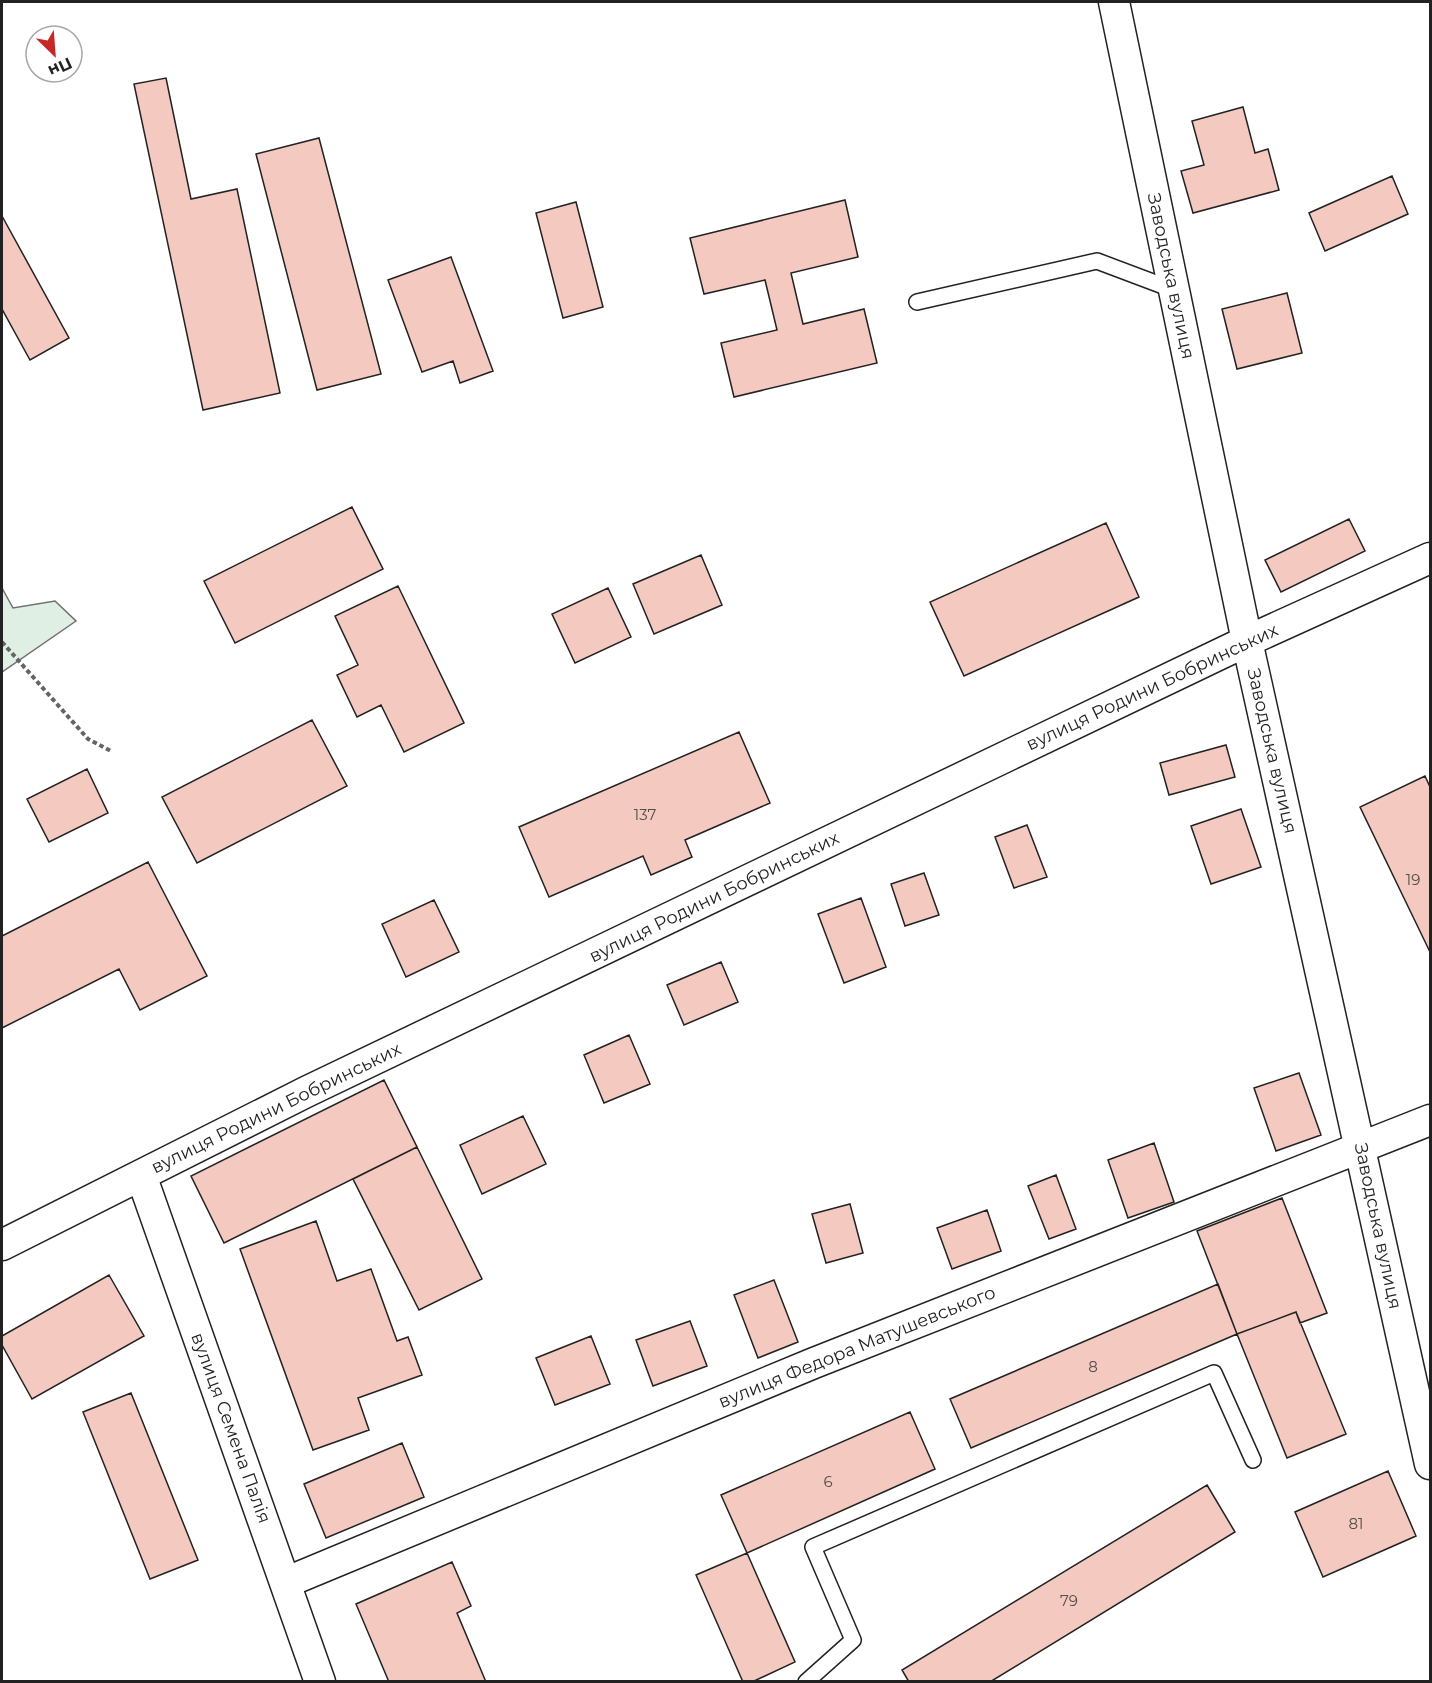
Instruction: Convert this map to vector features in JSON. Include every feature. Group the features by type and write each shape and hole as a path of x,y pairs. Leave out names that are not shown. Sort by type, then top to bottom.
{"street":[{"name":"Заводська вулиця","path":"1114,2 1247,641 1431,1464"},
{"name":"вулиця Родини Бобринських","path":"2,1245 316,1087 1247,641 1431,558"},
{"name":"вулиця Федора Матушевського","path":"287,1582 814,1363 1431,1120"},
{"name":"вулиця Семена Палія","path":"141,1175 287,1582 320,1682"}],"lane":[{"path":"917,302 1097,261 1174,290"},
{"path":"806,1682 854,1640 813,1547 1214,1373 1253,1460"}],"path":[{"path":"2,642 88,739 111,751"}],"green space":[{"path":"2,588 13,608 55,601 76,621 2,672"}],"building":[{"path":"166,78 191,199 237,189 280,393 203,410 134,84"},
{"path":"1243,107 1255,153 1268,149 1279,190 1193,213 1181,171 1204,165 1192,121"},
{"path":"319,138 381,374 317,390 256,154"},
{"path":"1392,176 1408,214 1325,251 1309,213"},
{"path":"845,200 858,257 791,273 803,324 864,309 877,363 734,397 721,343 777,330 765,280 704,294 690,238"},
{"path":"576,202 603,307 563,318 536,213"},
{"path":"2,216 69,338 30,360 2,309"},
{"path":"451,257 493,371 460,383 453,361 422,372 388,280"},
{"path":"1287,293 1302,353 1237,369 1222,309"},
{"path":"352,507 383,569 235,643 204,581"},
{"path":"1349,519 1365,551 1281,592 1265,560"},
{"path":"1106,523 1139,597 964,676 930,602"},
{"path":"701,555 722,605 654,634 633,584"},
{"path":"398,586 464,723 404,752 381,705 357,717 337,675 358,665 335,616"},
{"path":"608,588 631,637 575,663 552,614"},
{"path":"312,720 347,786 197,863 162,797"},
{"path":"739,732 770,803 685,840 692,857 651,875 643,856 549,897 519,827"},
{"path":"1226,745 1235,777 1169,795 1160,763"},
{"path":"87,769 108,813 49,842 27,799"},
{"path":"1425,776 1430,787 1430,952 1360,807"},
{"path":"1241,809 1261,867 1211,884 1191,826"},
{"path":"1027,825 1047,877 1014,888 995,837"},
{"path":"148,862 207,976 140,1010 119,969 2,1028 2,936"},
{"path":"924,873 939,915 905,926 891,884"},
{"path":"861,898 886,967 844,983 818,914"},
{"path":"434,900 459,952 406,977 382,924"},
{"path":"721,962 738,1002 684,1025 667,985"},
{"path":"629,1035 650,1084 604,1103 584,1055"},
{"path":"1299,1073 1321,1135 1276,1151 1254,1088"},
{"path":"384,1080 417,1147 224,1243 191,1176"},
{"path":"523,1116 546,1164 482,1194 460,1145"},
{"path":"1154,1143 1174,1202 1128,1218 1108,1160"},
{"path":"417,1147 482,1279 419,1310 353,1179"},
{"path":"1056,1175 1076,1229 1049,1239 1028,1186"},
{"path":"1282,1198 1327,1313 1300,1323 1296,1312 1237,1334 1197,1231"},
{"path":"850,1204 863,1253 826,1263 812,1214"},
{"path":"987,1210 1001,1251 952,1269 937,1228"},
{"path":"316,1221 337,1281 371,1269 397,1341 408,1337 422,1375 358,1398 369,1430 313,1450 240,1249"},
{"path":"109,1275 144,1336 32,1399 2,1345 2,1336"},
{"path":"774,1280 798,1342 758,1358 734,1295"},
{"path":"1218,1284 1237,1334 971,1448 950,1399"},
{"path":"1296,1312 1346,1434 1287,1458 1237,1334"},
{"path":"690,1321 707,1366 653,1386 636,1340"},
{"path":"591,1336 610,1384 555,1405 536,1358"},
{"path":"131,1393 198,1560 150,1579 83,1412"},
{"path":"910,1412 935,1469 747,1553 721,1495"},
{"path":"402,1443 424,1497 326,1538 304,1484"},
{"path":"1388,1471 1416,1536 1323,1577 1295,1512"},
{"path":"1207,1485 1235,1532 990,1682 909,1682 902,1670"},
{"path":"747,1553 795,1662 752,1682 743,1682 696,1575"},
{"path":"452,1562 471,1606 457,1613 486,1682 389,1682 356,1604"}]}
